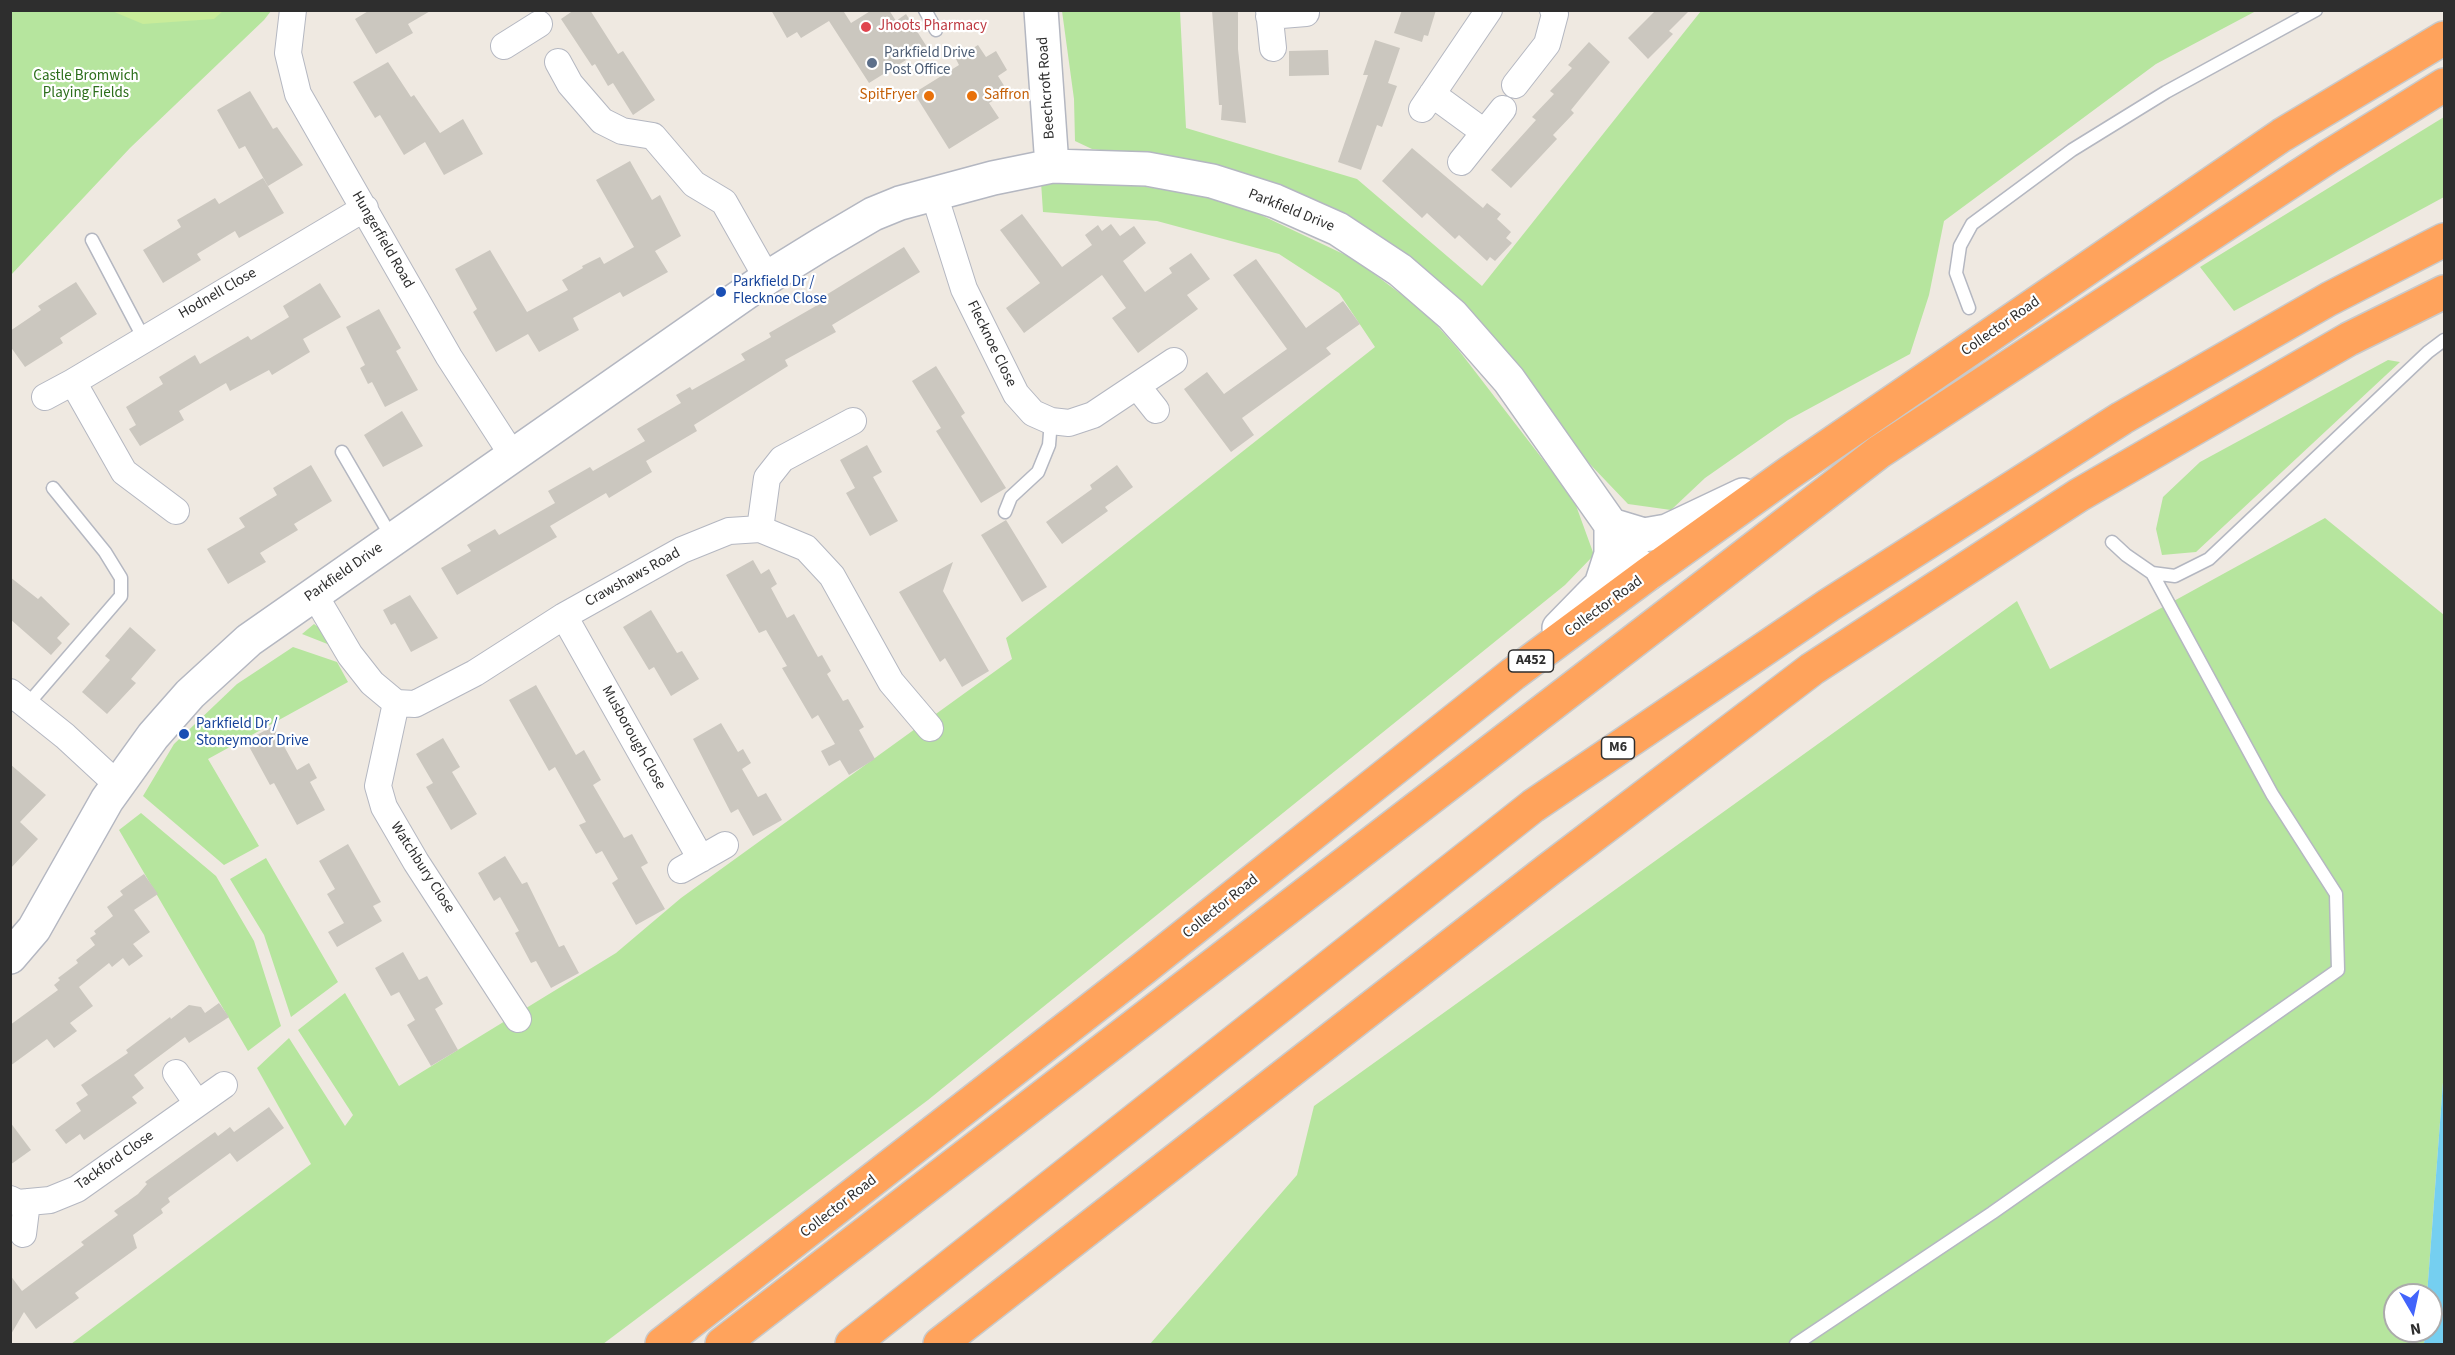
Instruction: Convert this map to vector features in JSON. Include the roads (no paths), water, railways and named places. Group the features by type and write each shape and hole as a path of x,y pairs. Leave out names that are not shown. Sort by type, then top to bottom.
{"highway":[{"name":"Collector Road","path":"662,1344 1144,969 1513,674 1648,574 1789,473 2282,135 2445,38"},
{"path":"722,1344 1879,452 2328,156 2445,85"},
{"name":"M6","path":"852,1344 1533,806 1829,605 2122,418 2329,299 2445,240"},
{"path":"940,1344 1548,870 1812,669 2079,495 2349,339 2445,292"},
{"path":"1648,574 1662,576 1687,571 1819,475 1879,452"}],"street":[{"name":"Hungerfield Road","path":"293,10 288,53 298,94 449,357 513,456"},
{"name":"Beechcroft Road","path":"1041,10 1052,166"},
{"path":"1484,132 1427,102 1489,10"},
{"path":"1515,85 1547,44 1555,15 1553,10"},
{"path":"1273,48 1269,13 1306,14"},
{"path":"504,46 544,34 561,90 602,121 622,131 653,136 694,184 724,202 767,279"},
{"path":"1461,162 1503,109"},
{"name":"Parkfield Drive","path":"10,957 34,928 118,786 153,736 190,694 249,640 767,279 873,214 934,194 1052,166 1148,169 1212,182 1275,201 1338,229 1400,270 1452,315 1509,380 1611,525 1626,554 1648,574"},
{"name":"Flecknoe Close","path":"934,194 964,289 1016,394 1033,413 1051,421"},
{"name":"Hodnell Close","path":"45,397 73,382 143,337 365,208"},
{"path":"1051,421 1069,423 1093,416 1174,361"},
{"path":"73,382 124,472 176,511"},
{"path":"1137,386 1156,410"},
{"path":"760,529 767,478 782,459 852,422"},
{"path":"1513,674 1601,585 1611,554 1611,525 1644,535 1667,531 1789,473"},
{"name":"Crawshaws Road","path":"396,703 415,704 475,673 564,616 682,550 729,531 760,529 806,548 832,576 891,682 930,728"},
{"path":"314,594 350,655 372,683 396,703"},
{"name":"Musborough Close","path":"564,616 691,864 725,845"},
{"path":"19,698 118,786"},
{"name":"Watchbury Close","path":"396,703 378,786 384,807 416,862 518,1019"},
{"path":"176,1072 197,1103"},
{"name":"Tackford Close","path":"23,1234 19,1201 50,1200 77,1189 224,1085"}],"lane":[{"path":"925,10 936,30"},
{"path":"1969,308 1956,273 1960,246 1972,225 2072,150 2166,92 2316,10"},
{"path":"92,240 143,337"},
{"path":"2152,573 2175,576 2209,559 2428,352 2445,340"},
{"path":"1005,512 1011,497 1038,472 1049,445 1051,421"},
{"path":"342,452 393,539"},
{"path":"19,698 121,596 121,578 116,569 53,488"},
{"path":"1796,1344 1992,1213 2338,970 2336,894 2272,794 2152,573 2112,542"}],"water":[{"path":"2444,1069 2444,1344 2424,1344 2443,1343 2443,1283 2428,1283"}],"place":[{"name":"Jhoots Pharmacy","path":"866,27"},
{"name":"Parkfield Drive Post Office","path":"872,63"},
{"name":"SpitFryer","path":"929,96"},
{"name":"Saffron","path":"972,96"},
{"name":"Parkfield Dr / Flecknoe Close","path":"721,292"},
{"name":"Parkfield Dr / Stoneymoor Drive","path":"184,734"}],"park label":[{"name":"Castle Bromwich Playing Fields","path":"86,86"}]}
